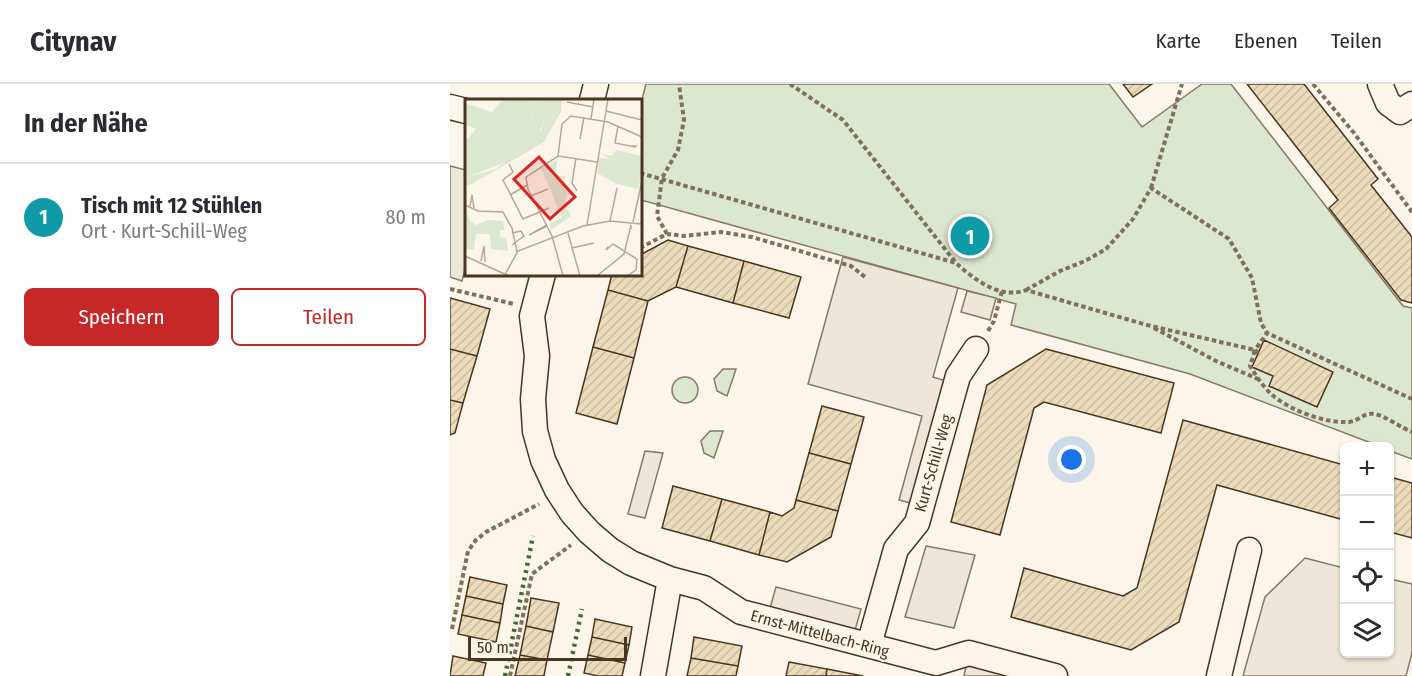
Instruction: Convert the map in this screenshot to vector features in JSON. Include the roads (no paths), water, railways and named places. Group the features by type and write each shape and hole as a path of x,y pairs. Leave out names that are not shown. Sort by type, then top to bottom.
{"street":[{"path":"592,99 596,84"},
{"path":"1380,84 1388,103 1400,112 1412,104"},
{"path":"450,107 465,111"},
{"name":"Ernst-Mittelbach-Ring","path":"542,276 532,316 537,356 532,399 535,431 543,460 557,490 572,513 610,550 631,563 670,579 704,588 741,612 936,663 969,653 1055,676"},
{"name":"Kurt-Schill-Weg","path":"868,645 896,549 917,523 958,376 975,349"},
{"path":"1219,676 1249,550"},
{"path":"653,676 670,579"}],"place":[{"name":"Tisch mit 12 Stühlen","path":"970,236"}]}
